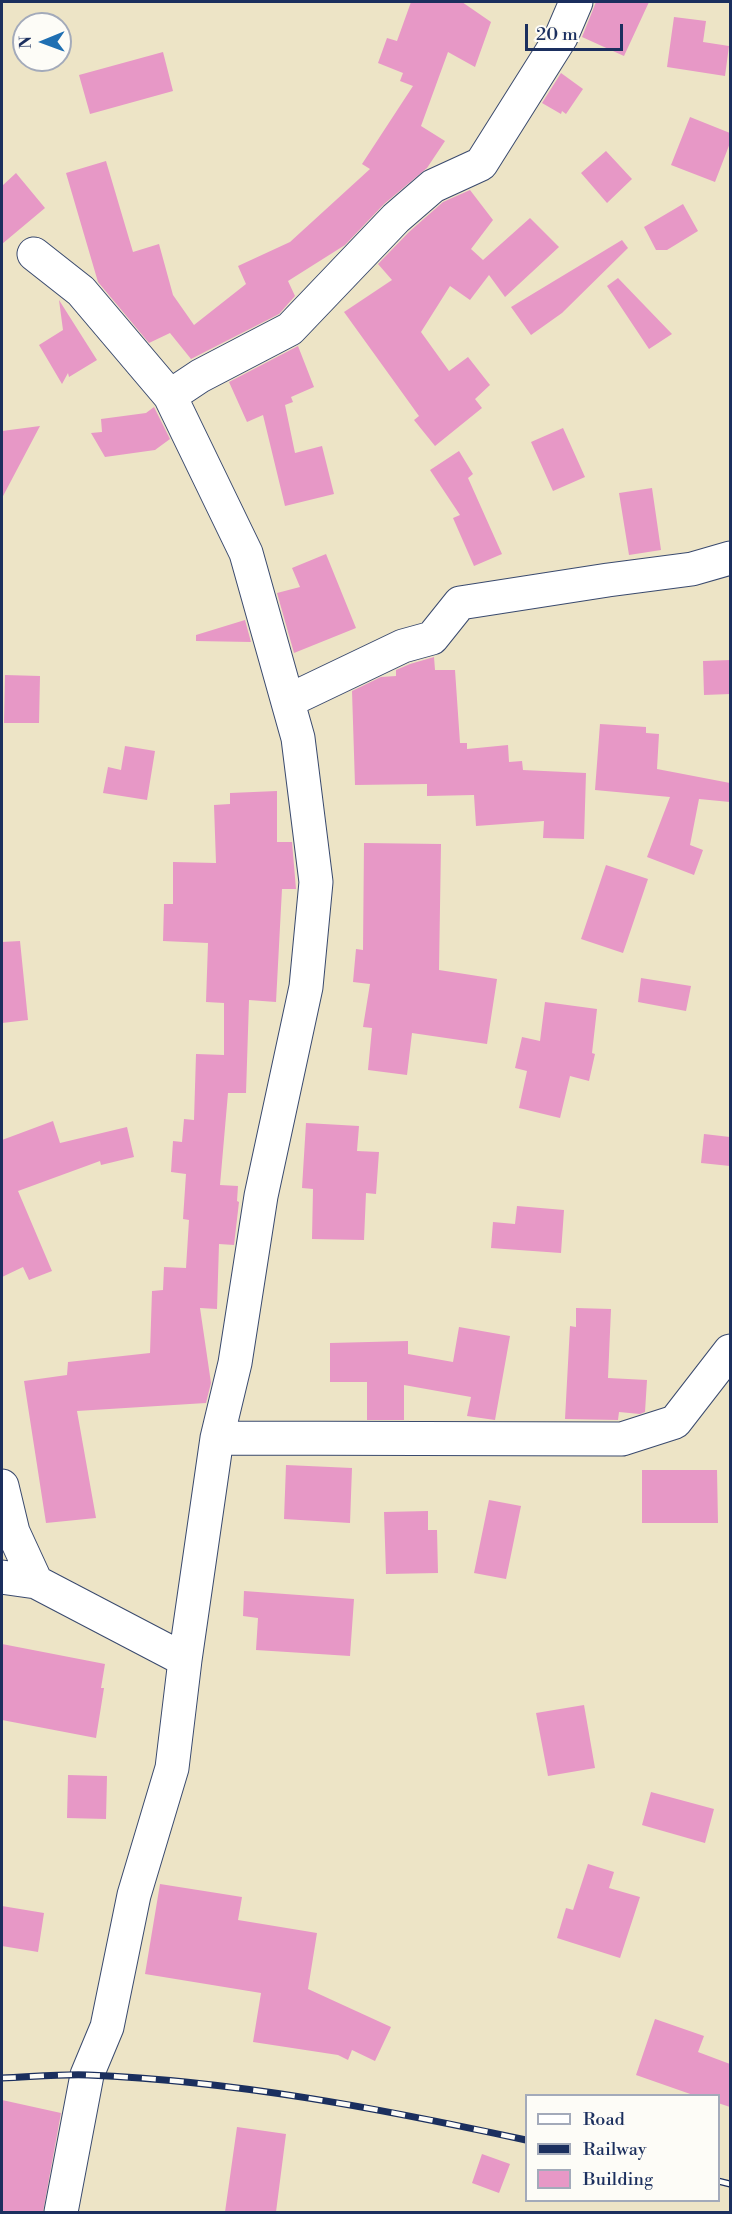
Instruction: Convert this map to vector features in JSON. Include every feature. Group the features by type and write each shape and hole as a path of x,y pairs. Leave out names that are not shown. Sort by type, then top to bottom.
{"street":[{"path":"170,396 200,376 290,329 396,218 433,186 481,164 561,37 576,2"},
{"path":"34,254 81,291 170,396 246,553 298,738 316,882 306,987 261,1196 235,1363 217,1438 172,1768 134,1895 107,2027 87,2075 61,2212"},
{"path":"288,701 403,646 432,638 460,603 692,569 730,558"},
{"path":"217,1438 622,1439 675,1422 730,1351"},
{"path":"2,1486 13,1532 36,1582"},
{"path":"2,1577 36,1582 185,1660"}],"building":[{"path":"411,2 462,2 491,22 475,67 448,52 421,126 445,141 427,168 384,204 345,245 288,281 295,296 279,314 191,359 170,333 149,343 98,282 66,173 106,161 133,252 159,244 173,295 194,325 246,284 238,266 290,242 370,169 362,164 413,86 400,81 403,73 378,63 387,38 397,41"},
{"path":"596,2 649,2 624,56 582,37"},
{"path":"674,17 706,21 703,42 729,46 725,76 667,67"},
{"path":"163,52 173,91 90,114 79,75"},
{"path":"561,73 583,89 566,114 562,111 561,114 542,103"},
{"path":"690,117 730,133 730,143 715,182 671,165"},
{"path":"606,151 632,179 607,203 581,173"},
{"path":"16,173 45,208 2,244 2,186"},
{"path":"470,190 493,220 471,249 483,260 530,218 559,247 505,297 489,275 470,300 450,286 421,332 449,371 468,357 490,385 475,399 482,408 435,446 414,420 419,416 344,312 392,280 378,264 409,232 443,202"},
{"path":"683,204 698,231 667,250 656,250 644,227"},
{"path":"622,240 628,248 562,313 531,335 511,307"},
{"path":"618,278 672,334 649,349 607,286"},
{"path":"59,300 97,360 69,377 68,373 62,384 39,345 63,330"},
{"path":"298,346 314,387 291,397 293,402 285,405 295,453 322,446 334,494 285,506 263,415 247,422 229,382"},
{"path":"154,407 170,439 155,450 105,457 91,433 102,432 101,419 146,413"},
{"path":"40,426 2,498 2,431"},
{"path":"563,428 585,477 553,491 531,442"},
{"path":"459,451 473,474 468,478 502,554 474,566 453,518 460,515 430,470"},
{"path":"652,488 661,550 629,555 619,493"},
{"path":"326,554 356,628 294,653 277,593 300,587 292,568"},
{"path":"245,620 251,642 196,641 196,635"},
{"path":"434,657 435,670 455,670 460,743 467,743 467,749 508,745 509,762 522,761 523,770 586,773 584,839 543,838 544,821 476,826 474,795 427,796 427,784 355,785 352,691 381,677 396,676 396,670"},
{"path":"730,660 730,694 704,695 703,661"},
{"path":"5,675 40,676 39,723 4,723"},
{"path":"600,724 646,727 646,733 659,734 657,769 730,783 730,802 699,799 690,845 703,850 694,875 647,857 670,797 595,790"},
{"path":"125,746 155,751 147,800 103,793 108,767 121,770"},
{"path":"277,791 277,842 292,842 296,889 282,889 276,1002 249,1000 246,1093 228,1093 220,1185 238,1186 237,1201 239,1202 234,1245 219,1244 217,1309 200,1308 211,1383 206,1403 77,1411 96,1518 46,1523 24,1381 67,1375 68,1362 150,1353 152,1291 163,1290 164,1267 186,1268 189,1220 183,1219 186,1174 171,1172 173,1141 182,1142 184,1119 194,1120 196,1054 224,1055 224,1003 206,1002 208,943 163,941 164,904 173,904 173,862 216,863 214,805 230,804 230,793"},
{"path":"364,843 441,844 439,970 497,979 487,1044 412,1033 407,1075 368,1070 372,1028 363,1027 370,984 353,982 356,949 363,950"},
{"path":"606,865 648,879 623,953 581,939"},
{"path":"20,941 28,1020 2,1023 2,942"},
{"path":"641,978 691,986 686,1011 638,1002"},
{"path":"545,1002 597,1009 592,1053 595,1054 589,1081 570,1076 560,1118 519,1108 527,1071 515,1068 522,1037 540,1041"},
{"path":"53,1121 60,1143 127,1127 134,1157 101,1165 100,1161 18,1191 52,1271 29,1280 23,1267 2,1277 2,1140"},
{"path":"306,1123 359,1126 357,1151 379,1152 376,1194 366,1193 364,1240 312,1239 313,1189 302,1188"},
{"path":"704,1134 730,1137 730,1166 701,1163"},
{"path":"517,1206 564,1210 561,1253 491,1248 493,1222 515,1224"},
{"path":"576,1308 611,1309 608,1378 647,1380 645,1412 640,1414 619,1412 618,1420 565,1419 570,1326 576,1327"},
{"path":"459,1327 510,1336 495,1420 467,1416 471,1397 404,1385 404,1420 367,1420 367,1382 330,1382 330,1343 408,1341 408,1354 453,1362"},
{"path":"286,1465 352,1468 350,1523 284,1519"},
{"path":"642,1470 717,1470 718,1523 642,1523"},
{"path":"489,1500 521,1506 506,1579 474,1573"},
{"path":"428,1511 428,1530 437,1530 438,1573 386,1574 384,1512"},
{"path":"244,1591 354,1599 350,1656 256,1650 258,1618 243,1616"},
{"path":"2,1644 105,1664 101,1688 104,1688 96,1738 2,1720"},
{"path":"584,1705 595,1768 548,1776 536,1713"},
{"path":"68,1775 107,1776 106,1819 67,1818"},
{"path":"651,1792 714,1809 705,1843 642,1825"},
{"path":"588,1864 614,1872 609,1888 640,1897 620,1958 557,1938 566,1908 573,1910"},
{"path":"160,1884 242,1897 238,1920 317,1933 308,1989 391,2027 375,2061 352,2050 348,2060 338,2055 253,2042 261,1993 145,1974"},
{"path":"2,1906 44,1913 38,1952 2,1946"},
{"path":"655,2019 704,2036 698,2052 730,2064 730,2107 720,2104 720,2094 690,2094 636,2075"},
{"path":"2,2100 61,2113 43,2212 2,2212"},
{"path":"237,2127 286,2134 276,2212 225,2212"},
{"path":"482,2154 510,2164 499,2193 472,2183"}],"railway":[{"path":"2,2078 88,2075 199,2083 363,2107 525,2140"},
{"path":"720,2182 730,2184"}]}
